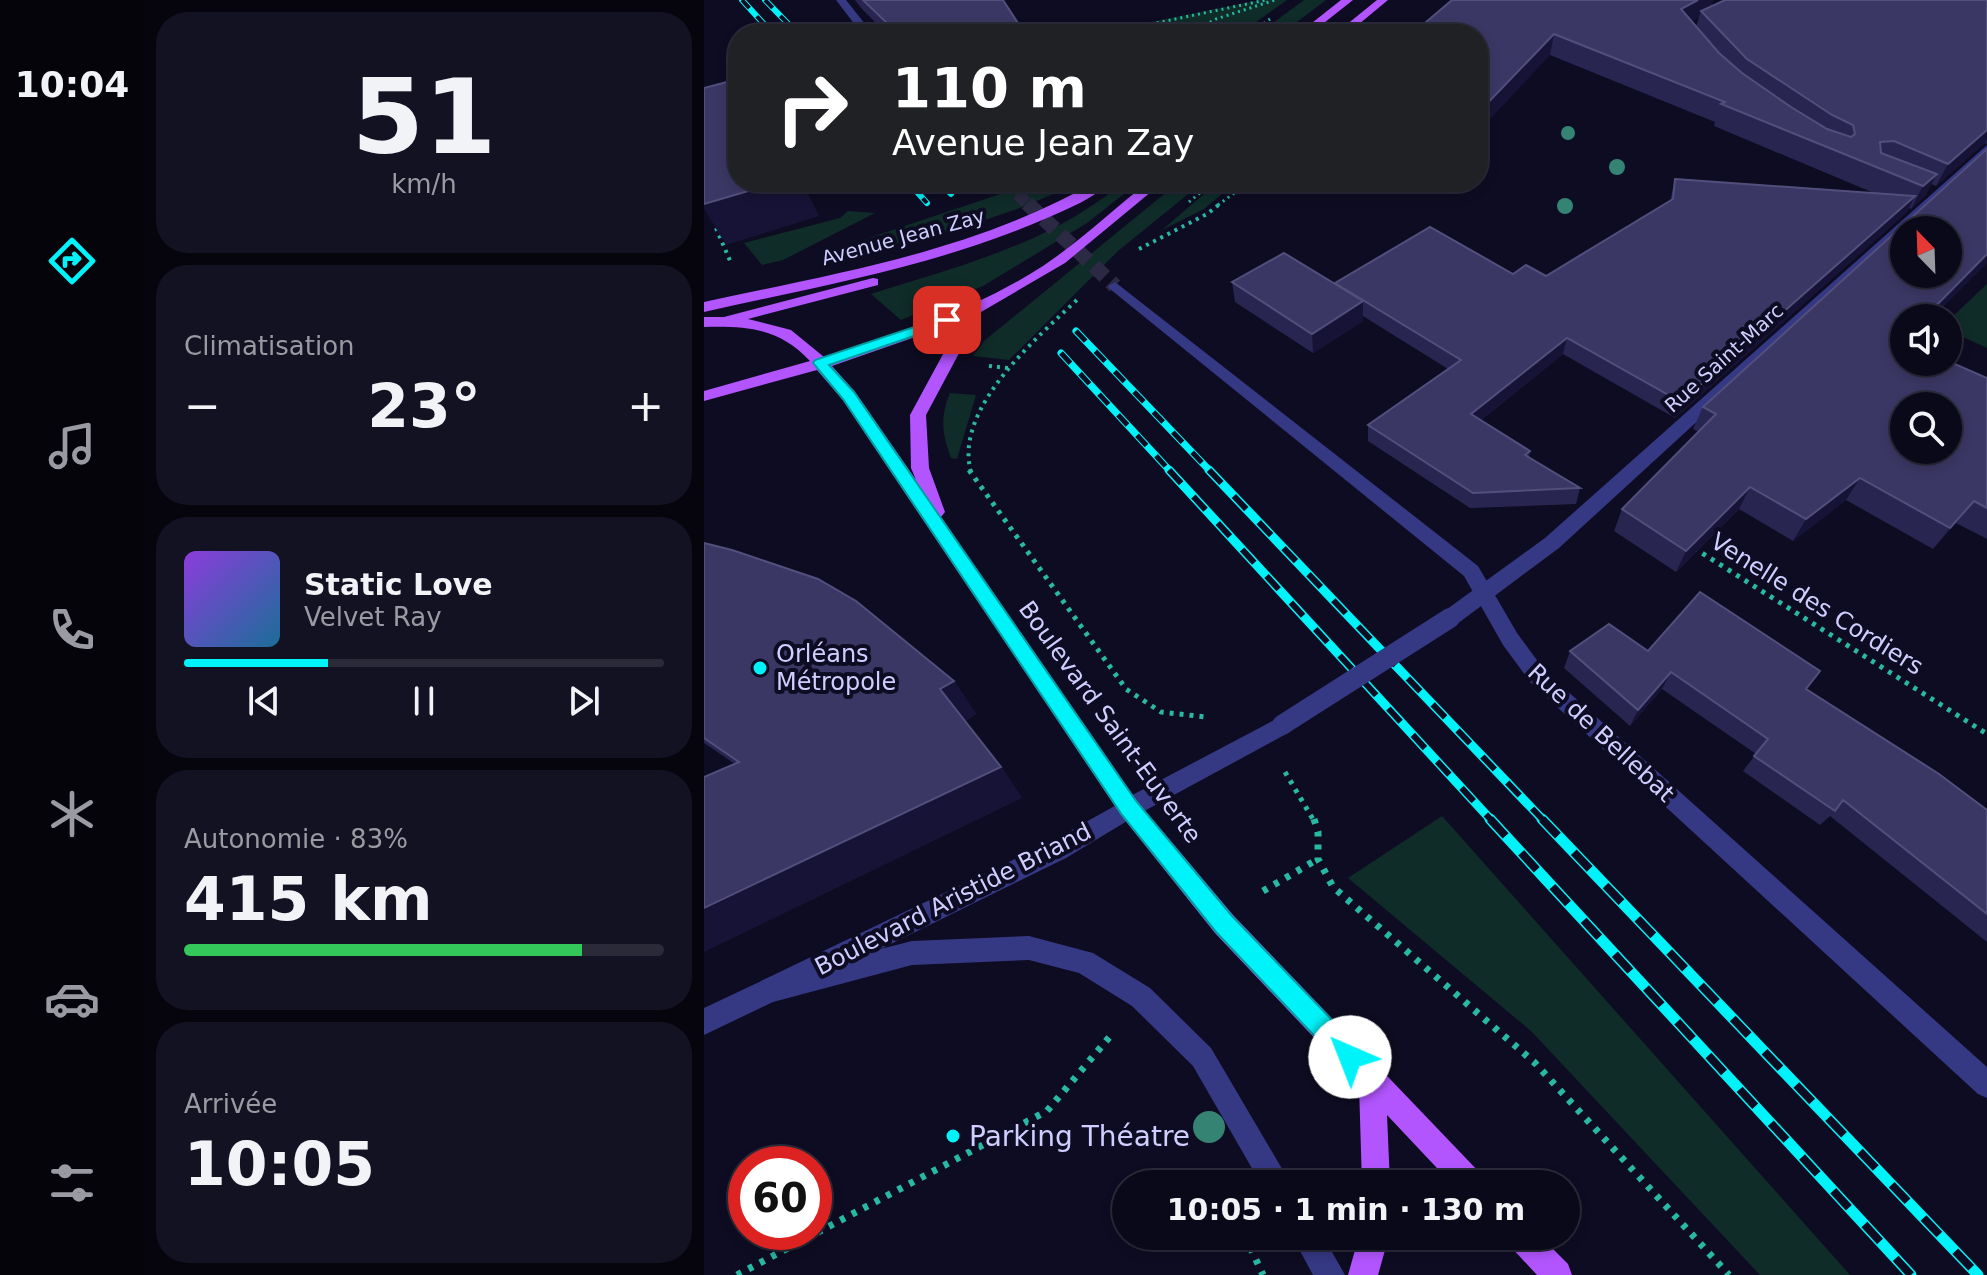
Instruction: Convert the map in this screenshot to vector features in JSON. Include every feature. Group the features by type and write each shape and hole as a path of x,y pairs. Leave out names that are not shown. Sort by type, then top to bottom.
{"main road":[{"path":"1316,24 1348,0"},
{"path":"1353,24 1383,0"},
{"name":"Avenue Jean Zay","path":"704,307 969,242 1023,223 1084,192"},
{"path":"704,396 884,344 975,309 1047,269 1143,192"},
{"path":"708,323 898,275 969,242"},
{"path":"947,542 920,468 918,415 975,309"},
{"name":"Boulevard Saint-Euverte","path":"708,323 731,321 788,334 820,363 849,396 1129,808 1224,924 1458,1170"},
{"path":"1372,1080 1375,1170"},
{"path":"1363,1275 1370,1250"},
{"path":"1533,1250 1557,1275"}],"street":[{"path":"841,0 860,24"},
{"name":"Rue Saint-Marc","path":"1484,592 1552,543 1931,191 1987,149"},
{"name":"Rue de Bellebat","path":"1115,286 1471,571 1522,660 1538,677 1987,1085"},
{"name":"Boulevard Aristide Briand","path":"704,1022 1058,850 1282,725 1450,618 1484,592"},
{"path":"770,990 912,953 1029,948 1084,962 1141,997 1202,1057 1269,1170"},
{"path":"1315,1250 1330,1275"}],"path":[{"path":"1152,24 1266,0"},
{"path":"1207,24 1275,0"},
{"path":"1133,252 1207,214 1236,192"},
{"path":"716,228 735,271"},
{"path":"1087,291 1008,368 985,400 966,454 969,470 1126,689 1161,712 1229,719 1236,716 1254,740 1291,778 1312,813 1318,832 1318,859 1333,887 1535,1063 1729,1275"},
{"name":"Venelle des Cordiers","path":"1686,543 1987,734"},
{"path":"1263,891 1318,859"},
{"path":"737,1275 1047,1111 1118,1027"},
{"path":"1251,1250 1263,1275"}],"green space":[{"path":"1260,0 1287,0 1253,24 1141,24"},
{"path":"1304,0 1326,0 1294,24 1272,24"},
{"path":"1006,192 1056,192 994,217 938,234 850,254 848,245"},
{"path":"1111,192 1126,192 1087,223 983,286 901,320 871,294 978,260 1030,239 1079,214"},
{"path":"1167,192 1191,192 1118,251 1009,360 973,356 984,341"},
{"path":"1206,192 1224,192 1204,209 1162,230"},
{"path":"848,211 875,213 783,260 762,265 744,243 840,218"},
{"path":"1987,284 1987,348 1962,336 1962,308"},
{"path":"950,393 976,395 957,459 951,458 944,433 945,410"},
{"path":"1442,816 1850,1275 1760,1275 1531,1031 1348,878"}],"building":[{"path":"863,0 1003,0 1019,24 888,24"},
{"path":"1452,0 1698,0 1681,9 1719,53 1791,107 1827,129 1851,137 1855,134 1853,125 1832,115 1747,59 1701,11 1725,0 1987,0 1987,130 1948,164 1894,141 1880,142 1881,153 1937,174 1923,186 1554,34 1488,103 1488,24 1424,24"},
{"path":"728,82 728,192 745,192 704,204 704,88"},
{"path":"1987,149 1987,254 1962,279 1962,216 1913,216"},
{"path":"1675,179 1915,196 1681,402 1567,338 1471,414 1530,451 1525,455 1580,488 1473,493 1368,425 1461,360 1335,283 1430,227 1513,274 1526,265 1546,276 1673,199"},
{"path":"1890,237 1890,288 1954,288 1938,304 1890,304 1890,376 1962,376 1962,367 1987,378 1987,508 1974,501 1950,528 1860,478 1806,519 1750,487 1686,551 1622,509 1716,414 1703,407"},
{"path":"1284,253 1363,301 1312,334 1232,282"},
{"path":"704,543 818,579 856,601 954,681 940,689 1001,767 704,908 704,777 739,762 704,738"},
{"path":"1700,592 1820,671 1806,689 1939,774 1987,810 1987,914 1843,800 1835,811 1754,756 1768,739 1671,672 1638,710 1570,651 1609,624 1648,651"}],"tunnel":[{"path":"1015,192 1029,205"},
{"path":"1027,203 1115,286"}],"railway":[{"path":"742,0 764,24"},
{"path":"765,0 788,24"},
{"path":"917,192 927,203"},
{"path":"1076,331 1211,472"},
{"path":"1061,353 1171,472"},
{"path":"1169,470 1492,821"},
{"path":"1209,470 1544,821"},
{"path":"1490,819 1911,1275"},
{"path":"1542,819 1978,1275"}],"place":[{"name":"Orléans Métropole","path":"760,668"},
{"name":"Parking Théatre","path":"953,1136"}],"route":[{"path":"947,320 876,347 820,363 849,396 1129,808 1224,924 1350,1057"}]}
